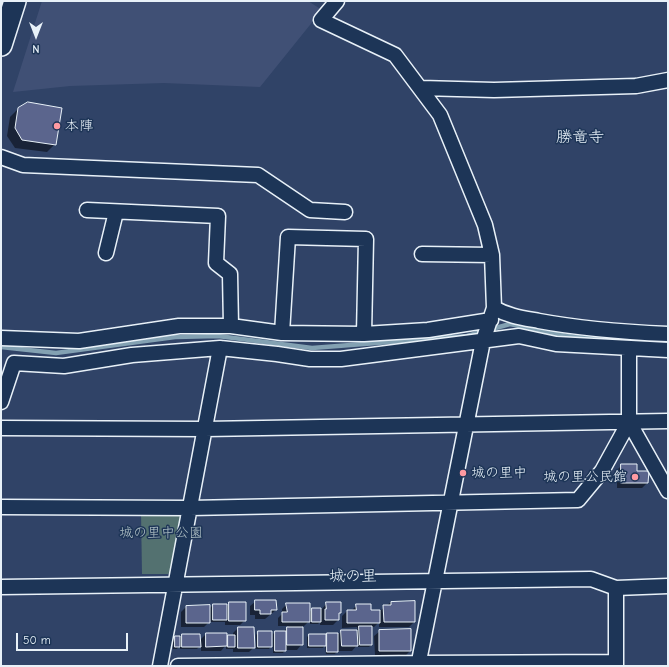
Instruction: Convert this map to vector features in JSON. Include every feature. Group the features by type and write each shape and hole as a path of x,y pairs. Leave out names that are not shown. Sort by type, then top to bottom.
{"highway":[{"path":"1,45 14,1"}],"street":[{"path":"336,1 321,20 395,55 440,115 485,225 492,255 492,314 483,341 419,664"},
{"path":"421,88 494,90 636,86 668,80"},
{"path":"1,157 23,165 258,175 310,210 345,212"},
{"path":"87,210 218,216 216,263 230,274 231,326"},
{"path":"106,253 116,212"},
{"path":"282,333 288,237 366,239 364,334"},
{"path":"422,254 492,255"},
{"path":"1,338 79,341 179,326 231,326 282,333 364,334 428,330 492,314 507,315 554,324 604,331 668,334"},
{"path":"1,402 14,363 64,366 132,355 220,348 310,359 341,359 519,336 556,344 668,350"},
{"path":"160,666 220,348"},
{"path":"1,507 190,508 578,500 602,471 629,422 629,349"},
{"path":"1,428 205,429 668,421"},
{"path":"629,422 668,491"},
{"path":"1,587 591,579 616,588 668,586"},
{"path":"178,666 616,664 616,588"}],"shaded area":[{"path":"42,1 308,1 322,10 260,87 164,83 70,86 13,92"}],"green space":[{"name":"城の里中公園","path":"141,512 185,512 174,570 168,574 142,574"}],"building":[{"path":"28,102 62,108 56,145 22,140 15,128 18,108"},
{"name":"城の里公民館","path":"621,464 637,464 637,471 649,471 648,483 621,483"},
{"path":"255,600 276,600 277,610 271,610 271,614 260,614 260,610 255,610"},
{"path":"415,601 415,622 384,622 383,605 391,605 391,602"},
{"path":"229,602 246,602 246,621 229,621"},
{"path":"326,602 341,602 341,613 339,613 339,620 325,620"},
{"path":"286,603 310,603 310,622 282,622 282,612 287,612"},
{"path":"213,604 227,604 227,620 213,620"},
{"path":"356,604 371,604 371,610 380,610 380,623 347,623 347,610 356,610"},
{"path":"210,605 210,623 186,623 186,606"},
{"path":"312,608 321,608 321,622 312,622"},
{"path":"359,626 372,626 372,645 360,645"},
{"path":"238,627 254,627 255,648 238,648"},
{"path":"287,627 303,627 303,645 287,645"},
{"path":"411,629 411,651 379,651 379,630"},
{"path":"341,630 357,630 358,646 342,646"},
{"path":"258,631 272,631 272,647 258,647"},
{"path":"275,631 286,631 286,651 275,651"},
{"path":"206,633 227,633 227,646 206,647"},
{"path":"327,633 338,633 338,652 327,652"},
{"path":"182,634 200,634 201,647 182,647"},
{"path":"309,634 326,634 326,646 309,646"},
{"path":"228,635 235,635 235,647 228,647"},
{"path":"175,636 180,636 180,647 175,647"}],"waterway":[{"path":"1,347 56,353 175,337 218,336 312,348 467,336 510,324 567,336 618,341"},
{"path":"645,342 668,343"}],"place":[{"name":"本陣","path":"57,126"},
{"name":"城の里中","path":"463,473"},
{"name":"城の里公民館","path":"635,477"}],"district":[{"name":"勝竜寺","path":"580,137"},
{"name":"城の里","path":"353,576"}]}
